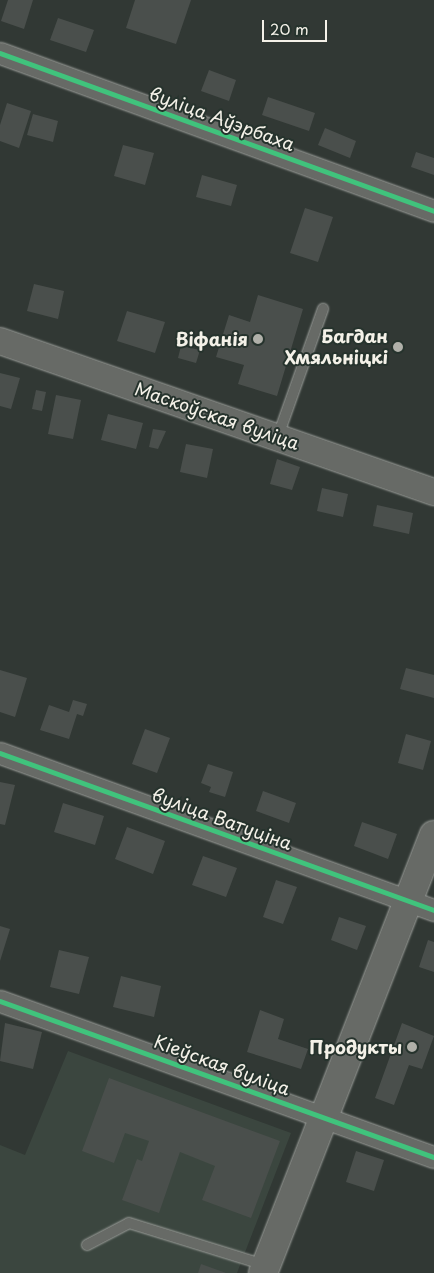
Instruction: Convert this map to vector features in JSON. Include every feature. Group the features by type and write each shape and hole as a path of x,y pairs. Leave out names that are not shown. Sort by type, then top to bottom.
{"main road":[{"path":"264,1269 434,835"}],"street":[{"name":"вуліца Аўэрбаха","path":"0,53 434,211"},
{"name":"Маскоўская вуліца","path":"0,341 434,492"},
{"name":"вуліца Ватуціна","path":"0,753 434,910"},
{"name":"Кіеўская вуліца","path":"0,1001 434,1157"}],"lane":[{"path":"277,437 323,309"},
{"path":"87,1245 129,1223 264,1269"}],"shaded area":[{"path":"68,1051 291,1133 237,1273 0,1273 0,1145 25,1155"}],"building":[{"path":"8,0 33,0 24,29 1,21"},
{"path":"135,0 191,0 176,44 126,28"},
{"path":"58,18 94,30 86,52 50,40"},
{"path":"209,70 236,80 229,101 201,91"},
{"path":"268,97 315,113 309,131 262,115"},
{"path":"7,103 31,111 19,148 0,141 0,125"},
{"path":"33,114 58,121 53,142 27,135"},
{"path":"325,128 356,141 350,158 318,145"},
{"path":"123,145 154,153 145,185 114,176"},
{"path":"416,152 434,158 434,175 411,167"},
{"path":"202,175 237,185 231,206 196,197"},
{"path":"305,208 333,217 318,262 290,253"},
{"path":"34,284 64,291 58,319 27,311"},
{"name":"Віфанія","path":"258,295 303,309 277,396 238,384 244,365 216,357 229,315 250,322"},
{"path":"127,311 165,322 155,353 117,341"},
{"path":"181,346 200,350 196,363 178,358"},
{"path":"0,373 20,378 11,409 0,406"},
{"path":"36,390 46,392 42,411 32,409"},
{"path":"56,395 81,400 73,439 48,434"},
{"path":"108,414 143,423 136,449 101,440"},
{"path":"153,429 166,431 158,449 149,447"},
{"path":"186,444 213,449 207,478 180,472"},
{"path":"277,459 300,467 292,490 270,484"},
{"path":"322,488 348,494 343,517 317,511"},
{"path":"377,505 413,513 409,534 373,526"},
{"path":"406,668 434,675 434,698 400,689"},
{"path":"0,670 27,678 15,717 0,712"},
{"path":"73,700 87,704 83,716 77,714 69,739 40,730 49,705 69,712"},
{"path":"145,729 170,738 157,773 132,764"},
{"path":"406,734 431,741 423,770 398,763"},
{"path":"208,764 233,772 225,797 209,792 211,787 201,783"},
{"path":"0,782 15,785 5,825 0,824"},
{"path":"263,791 296,803 289,823 256,811"},
{"path":"63,803 104,816 95,845 54,832"},
{"path":"362,822 397,834 388,859 354,846"},
{"path":"127,827 165,841 153,874 115,859"},
{"path":"203,856 237,868 226,897 192,885"},
{"path":"276,880 297,887 283,924 263,917"},
{"path":"339,917 366,926 357,950 331,940"},
{"path":"0,926 10,929 0,961"},
{"path":"428,940 434,942 434,972 419,967"},
{"path":"59,950 89,957 79,994 50,987"},
{"path":"121,976 161,986 154,1017 113,1007"},
{"path":"260,1010 284,1019 278,1039 308,1049 301,1069 247,1052"},
{"path":"5,1023 42,1032 33,1069 0,1061"},
{"path":"402,1023 434,1036 422,1069 409,1065 394,1105 375,1098"},
{"path":"109,1078 280,1141 251,1218 202,1200 215,1166 180,1152 159,1213 122,1200 137,1159 142,1161 149,1141 125,1133 114,1163 82,1151"},
{"path":"356,1151 384,1160 374,1191 346,1182"},
{"path":"201,1264 226,1273 198,1273"}],"cycle path":[{"path":"0,53 434,211"},
{"path":"0,753 434,910"},
{"path":"0,1001 434,1157"}],"place":[{"name":"Віфанія","path":"258,339"},
{"name":"Багдан Хмяльніцкі","path":"398,347"},
{"name":"Продукты","path":"412,1047"}]}
